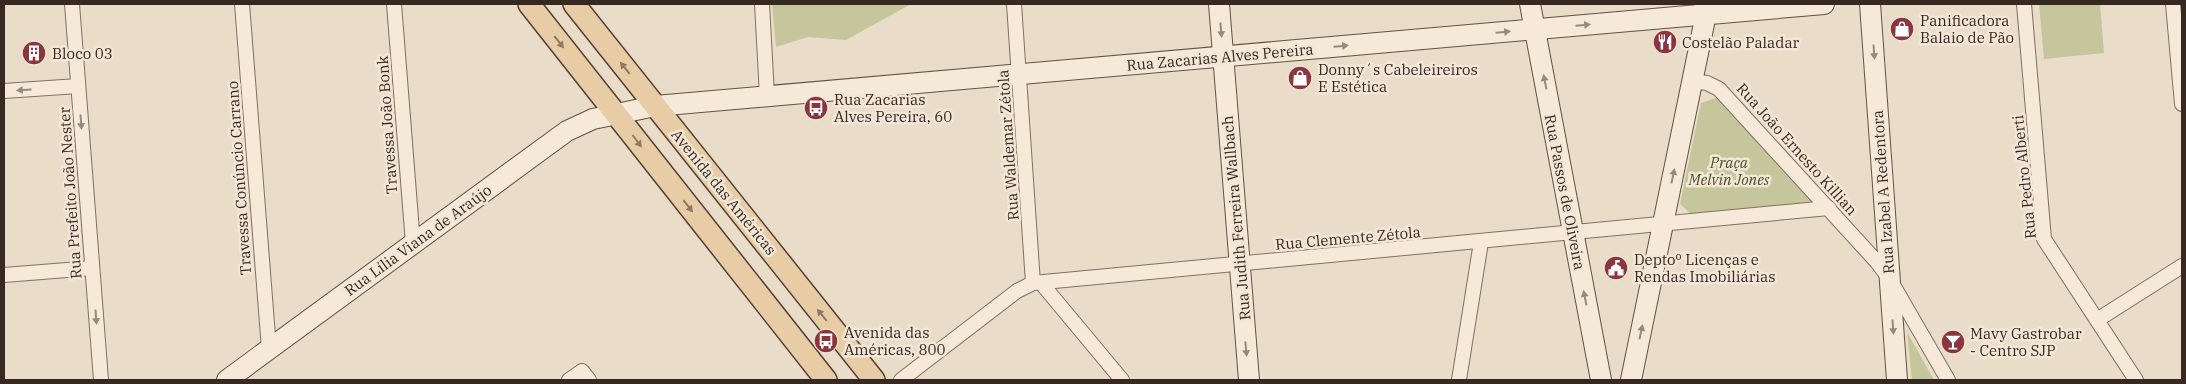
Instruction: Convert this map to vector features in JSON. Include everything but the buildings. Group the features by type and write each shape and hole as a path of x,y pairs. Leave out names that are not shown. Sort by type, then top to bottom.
{"main road":[{"path":"529,4 826,380"},
{"name":"Avenida das Américas","path":"574,4 874,380"},
{"name":"Rua Judith Ferreira Wallbach","path":"1219,4 1249,380"},
{"name":"Rua Passos de Oliveira","path":"1530,4 1601,380"},
{"name":"Rua Zacarias Alves Pereira","path":"617,114 656,106 1535,29 1706,9 1824,4"},
{"name":"Rua Izabel A Redentora","path":"1870,4 1897,380"},
{"path":"1631,380 1706,9"},
{"name":"Rua Lília Viana de Araújo","path":"227,380 567,130 592,119 617,114"}],"street":[{"name":"Rua Prefeito João Nester","path":"72,4 101,380"},
{"name":"Travessa Conúncio Carrano","path":"242,4 269,350"},
{"name":"Travessa João Bonk","path":"394,4 413,244"},
{"path":"762,4 767,96"},
{"name":"Rua Waldemar Zétola","path":"1014,4 1038,283"},
{"name":"Rua Pedro Alberti","path":"2024,4 2044,239 2136,380"},
{"path":"2173,4 2182,104"},
{"name":"Rua João Ernesto Killian","path":"1692,80 1707,83 1719,89 1873,257 1889,278 1948,380"},
{"path":"4,91 78,86"},
{"name":"Rua Clemente Zétola","path":"901,380 1017,290 1038,283 1829,208"},
{"path":"1459,380 1481,242"},
{"path":"2097,320 2182,266"},
{"path":"4,275 92,268"},
{"path":"1038,283 1122,380"},
{"path":"569,380 586,376"}],"green space":[{"path":"772,4 911,4 846,40 808,37 776,47"},
{"path":"2039,4 2100,4 2104,53 2044,59"},
{"name":"Praça Melvin Jones","path":"1719,97 1816,202 1694,217 1680,204 1701,103"},
{"path":"1907,332 1934,380 1912,380"}],"place":[{"name":"Panificadora Balaio de Pão","path":"1902,29"},
{"name":"Costelão Paladar","path":"1665,42"},
{"name":"Bloco 03","path":"34,53"},
{"name":"Donny´s Cabeleireiros E Estética","path":"1300,78"},
{"name":"Rua Zacarias Alves Pereira, 60","path":"816,108"},
{"name":"Deptoº Licenças e Rendas Imobiliárias","path":"1616,268"},
{"name":"Avenida das Américas, 800","path":"826,341"},
{"name":"Mavy Gastrobar - Centro SJP","path":"1953,342"}]}
